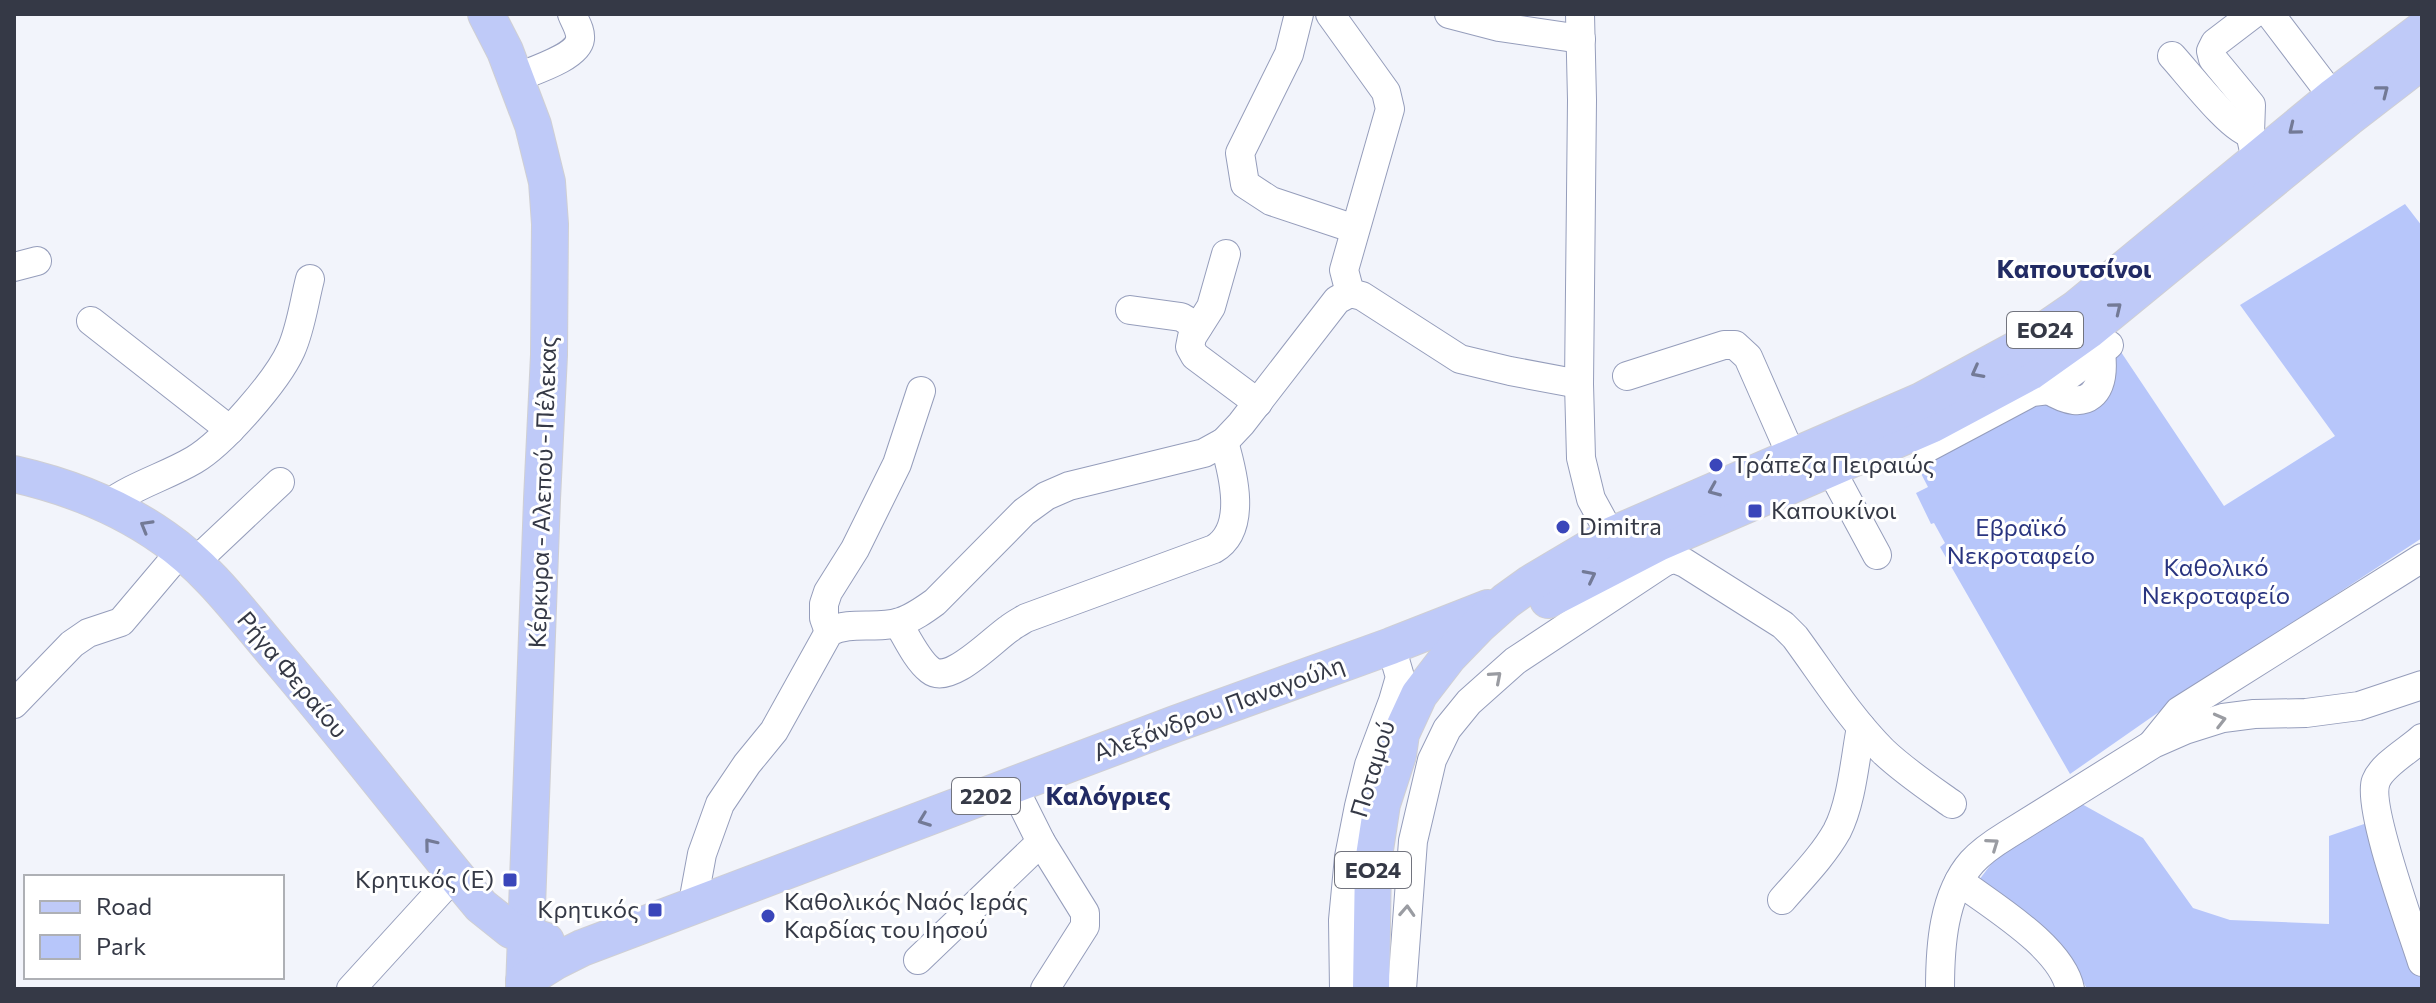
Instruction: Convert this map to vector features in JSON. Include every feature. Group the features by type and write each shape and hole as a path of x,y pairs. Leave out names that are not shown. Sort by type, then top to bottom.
{"main road":[{"name":"Κέρκυρα - Αλεπού - Πέλεκας","path":"495,17 541,154 550,224 549,355 524,985"},
{"name":"ΕΟ24","path":"1371,989 1373,863 1382,804 1398,755 1401,734 1419,695 1463,641 1506,601 1547,573 1617,548 1792,457 1921,401 2017,349 2077,308 2253,146 2333,97 2422,30"},
{"name":"ΕΟ24","path":"1398,755 1439,695 1484,645 1617,548 1662,552 1830,468 1962,419 2030,372 2079,362 2089,330 2422,61"},
{"name":"Ρήγα Φεραίου","path":"14,474 64,488 107,505 147,526 188,557 237,608 481,906 511,930 525,935"},
{"name":"Αλεξάνδρου Παναγούλη","path":"582,948 1506,601"},
{"path":"525,935 582,948"},
{"name":"2202","path":"524,985 556,961 582,948"}],"street":[{"path":"516,78 574,51 580,34 572,14"},
{"path":"1299,14 1289,54 1240,153 1245,184 1271,201 1355,229"},
{"path":"1330,14 1386,92 1390,109 1344,270 1350,293"},
{"path":"1449,14 1499,27 1580,27 1580,445 1591,499 1617,548"},
{"path":"2253,14 2215,43 2211,51 2213,59 2251,105 2253,146"},
{"path":"2270,14 2333,97"},
{"path":"2172,56 2253,146"},
{"path":"1226,254 1211,307 1190,342 1192,352 1258,403"},
{"path":"107,505 126,492 194,460 230,430 289,354 310,279"},
{"path":"692,908 702,854 720,804 774,731 829,632 838,627 898,623 918,614 935,602 1024,512 1046,496 1069,486 1204,453 1224,442 1258,403 1329,308 1344,295 1362,296 1379,305 1460,359 1579,384"},
{"path":"1130,310 1181,317 1198,327"},
{"path":"91,321 230,430"},
{"path":"1627,376 1724,345 1735,345 1748,357 1792,457"},
{"path":"829,632 824,618 828,592 855,549 897,464 921,391"},
{"path":"1927,448 1962,419"},
{"path":"898,623 925,666 936,674 943,674 966,663 1026,618 1221,545 1232,528 1235,506 1231,468 1224,442"},
{"path":"1830,468 1877,555"},
{"path":"14,704 72,644 88,633 121,622 188,557 280,482"},
{"path":"1402,989 1413,841 1424,784 1447,729 1469,702 1515,661 1662,552 1685,563 1783,625 1861,727 1903,769 1952,804"},
{"path":"2153,744 2179,711 2422,558"},
{"name":"Ποταμού","path":"1344,989 1343,920 1349,857 1369,765 1400,677 1391,646"},
{"path":"1940,989 1940,963 1948,909 1970,863 1985,849 2153,744 2223,718 2359,706 2422,685"},
{"path":"1782,900 1827,847 1838,829 1848,797 1861,727"},
{"path":"2422,738 2382,771 2374,791 2378,824 2422,962"},
{"path":"1013,786 1041,842 1085,913 1085,926 1045,989"},
{"path":"918,960 1041,842"},
{"path":"351,989 455,875"},
{"path":"1959,881 2037,939 2059,963 2070,989"}],"green space":[{"path":"2405,204 2422,226 2422,538 2189,691 2070,774 1940,547 1945,543 1934,523 1931,524 1916,493 1928,487 1914,460 2050,394 2059,402 2107,374 2119,349 2224,506 2335,436 2240,305"},
{"path":"2080,803 2143,838 2193,908 2230,920 2329,924 2329,836 2370,822 2422,989 2087,989 2073,963 1976,884 1998,855"}],"place":[{"name":"Τράπεζα Πειραιώς","path":"1716,465"},
{"name":"Καπουκίνοι","path":"1755,511"},
{"name":"Dimitra","path":"1563,527"},
{"name":"Κρητικός (E)","path":"510,880"},
{"name":"Κρητικός","path":"655,910"},
{"name":"Καθολικός Ναός Ιεράς Καρδίας του Ιησού","path":"768,916"}],"district":[{"name":"Καπουτσίνοι","path":"2074,269"},
{"name":"Καλόγριες","path":"1108,796"}],"park label":[{"name":"Εβραϊκό Νεκροταφείο","path":"2021,542"},
{"name":"Καθολικό Νεκροταφείο","path":"2216,582"}]}
